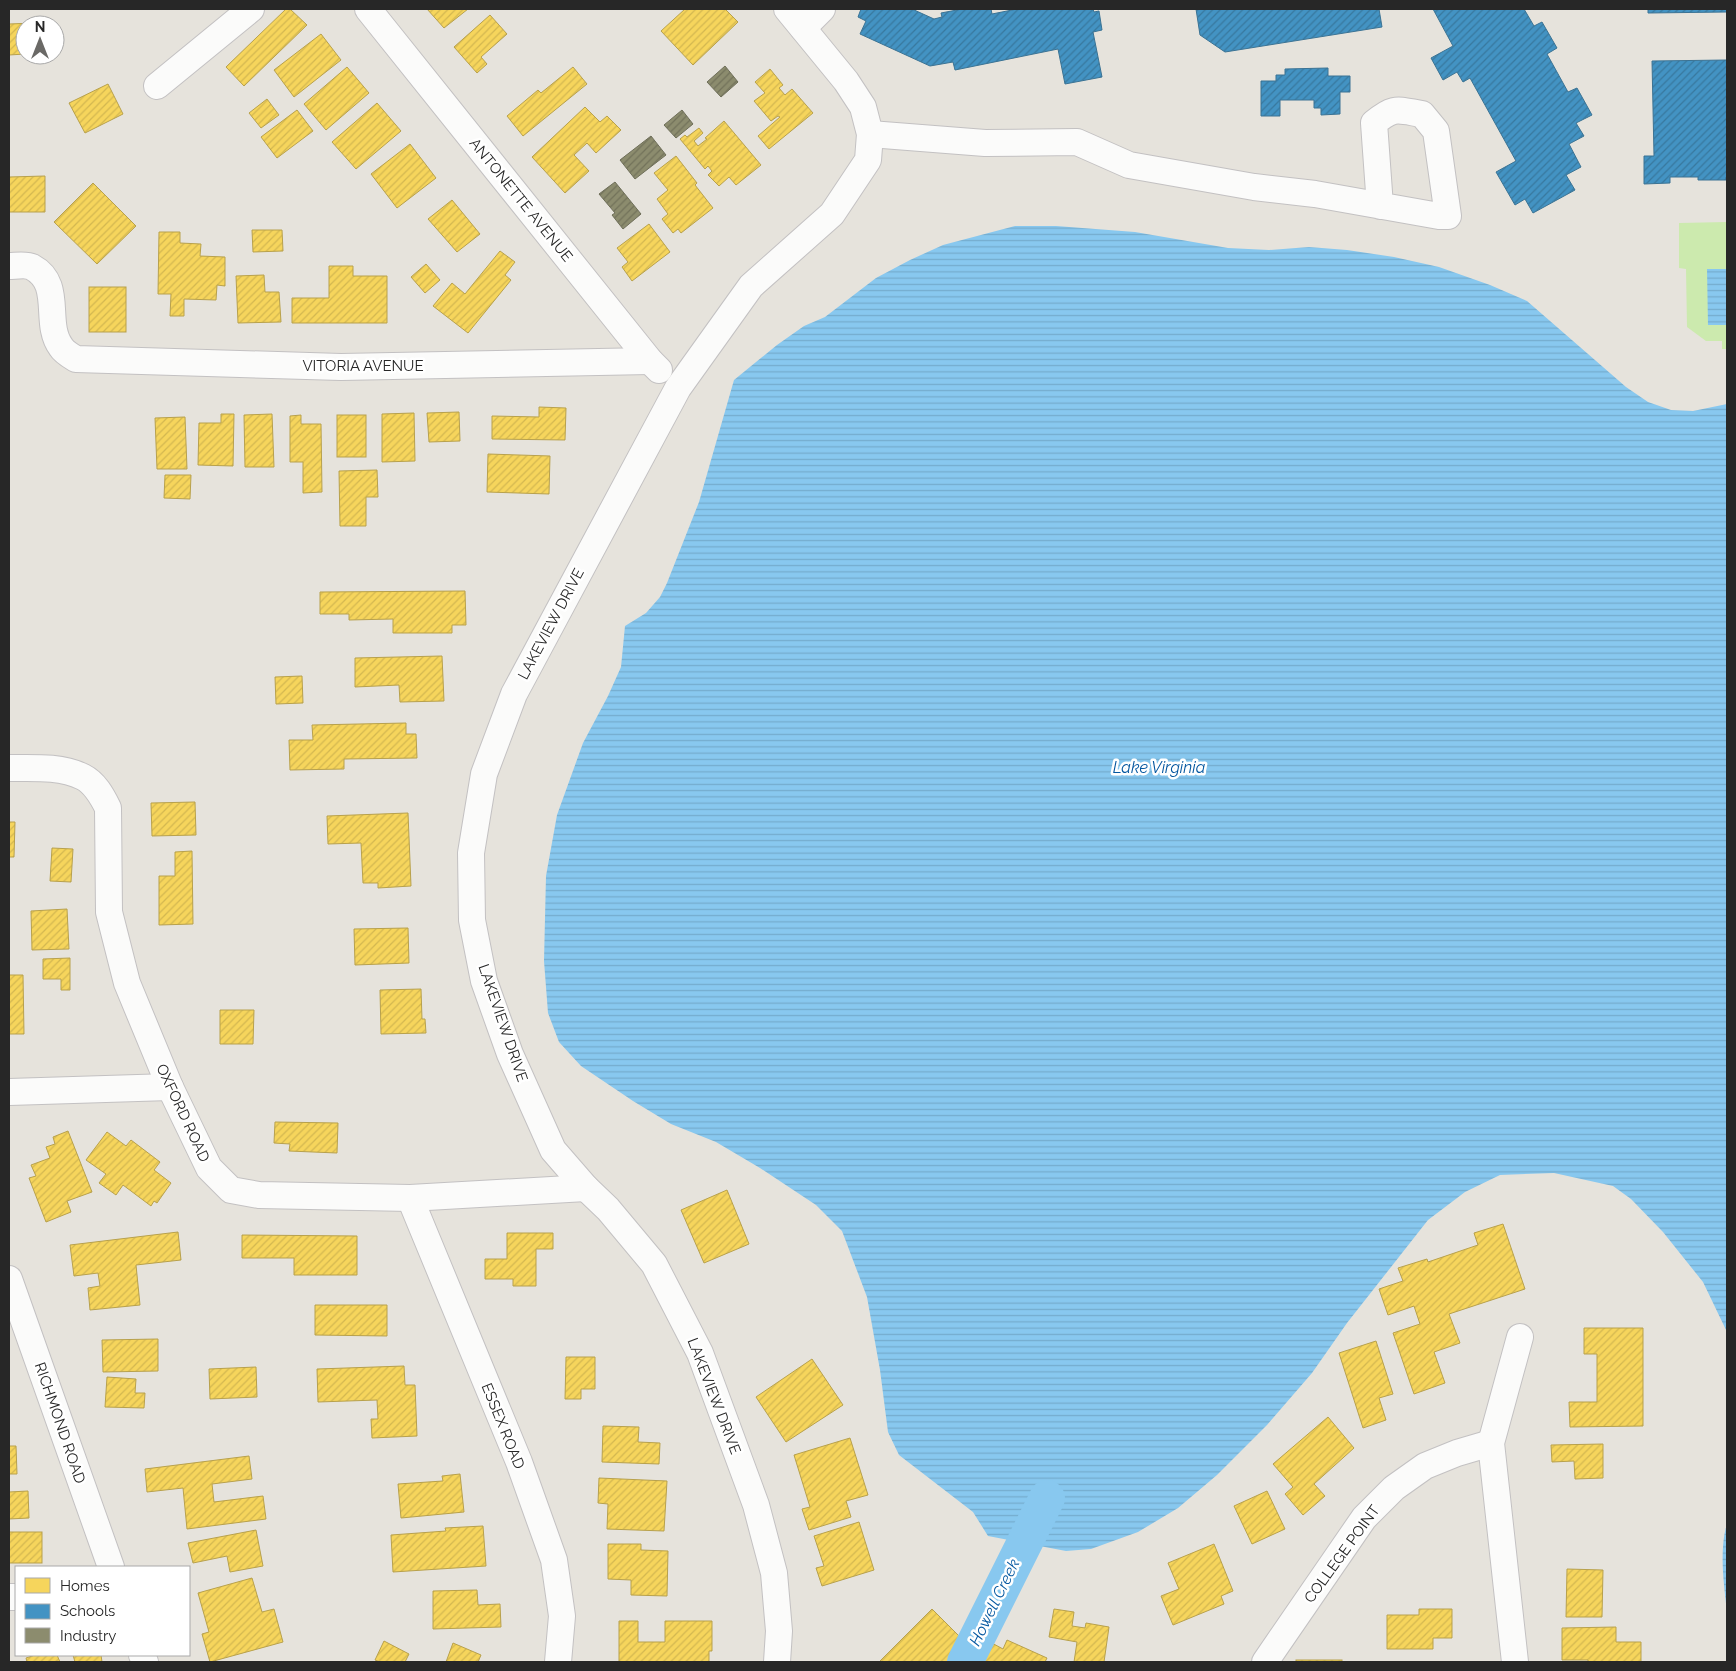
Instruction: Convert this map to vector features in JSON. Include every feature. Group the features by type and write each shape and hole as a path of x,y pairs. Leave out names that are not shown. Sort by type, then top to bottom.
{"street":[{"path":"157,86 251,9"},
{"name":"ANTONETTE AVENUE","path":"368,9 650,361 678,388"},
{"name":"LAKEVIEW DRIVE","path":"777,1662 779,1631 774,1573 756,1505 700,1353 654,1264 608,1209 586,1188 553,1150 510,1054 484,981 472,920 471,853 484,774 514,694 678,388 751,286 832,214 868,160 870,134 863,107 846,81 787,9"},
{"path":"803,28 822,9"},
{"path":"870,134 985,143 1077,142 1129,165 1254,187 1314,194 1380,206"},
{"name":"VITORIA AVENUE","path":"9,266 30,266 47,279 55,333 61,347 76,359 342,367 650,361"},
{"name":"OXFORD ROAD","path":"9,768 60,770 84,777 100,792 108,808 109,912 127,983 170,1086 208,1168 231,1190 259,1196 410,1198 586,1188"},
{"path":"9,1092 170,1086"},
{"name":"ESSEX ROAD","path":"410,1198 519,1462 554,1560 562,1616 558,1662"},
{"name":"RICHMOND ROAD","path":"9,1279 111,1566"},
{"path":"1515,1662 1491,1443 1520,1337"},
{"name":"COLLEGE POINT","path":"1264,1662 1364,1518 1394,1488 1426,1466 1457,1453 1491,1443"}],"green space":[{"path":"1727,222 1727,349 1722,349 1722,341 1706,341 1687,327 1686,269 1679,268 1679,223"}],"water":[{"name":"Lake Virginia","path":"1015,226 1056,226 1135,232 1228,248 1269,250 1309,247 1347,250 1394,257 1439,267 1490,285 1527,301 1626,387 1648,402 1671,410 1693,411 1727,404 1727,1332 1703,1282 1663,1232 1631,1199 1613,1186 1554,1173 1500,1175 1465,1192 1428,1220 1347,1323 1312,1373 1267,1425 1217,1475 1178,1508 1138,1532 1091,1549 1066,1551 988,1536 973,1512 899,1455 888,1432 880,1370 867,1297 842,1231 816,1205 760,1168 716,1142 671,1124 581,1066 559,1042 548,1013 544,961 546,876 557,815 583,743 621,667 625,626 646,613 660,597 667,583 699,502 734,380 777,345 804,326 825,317 876,278 943,245"},
{"path":"1707,269 1727,269 1727,325 1708,325"},
{"path":"1727,1524 1727,1611 1723,1544"}],"building: Homes":[{"path":"286,9 290,9 307,25 244,86 226,67"},
{"path":"427,9 468,9 444,28"},
{"path":"685,9 725,9 738,22 693,65 661,31"},
{"path":"490,15 507,34 481,57 487,64 477,73 454,47"},
{"path":"9,24 15,24 15,55 9,55"},
{"path":"321,34 341,60 294,97 274,70"},
{"path":"347,67 369,93 326,130 304,104"},
{"path":"573,67 587,84 523,136 507,116 538,90 541,93"},
{"path":"770,69 783,85 779,88 785,95 792,89 813,113 769,149 758,136 780,117 778,116 771,121 754,101 765,93 755,82"},
{"path":"108,84 123,114 85,133 69,103"},
{"path":"267,99 279,115 261,128 249,113"},
{"path":"377,103 401,131 356,169 332,142"},
{"path":"585,107 600,122 607,116 621,130 596,153 587,143 574,155 589,171 565,193 532,157"},
{"path":"297,110 313,131 277,158 261,137"},
{"path":"724,121 761,165 736,185 729,177 719,186 708,175 712,171 708,166 705,169 680,139 685,135 687,137 699,128 703,133 694,141 698,146"},
{"path":"410,144 436,178 397,208 371,174"},
{"path":"676,156 713,208 681,233 678,229 673,233 662,219 668,214 657,199 668,190 654,173"},
{"path":"45,176 45,212 9,212 9,177"},
{"path":"93,183 136,226 97,264 54,222"},
{"path":"452,200 480,234 457,252 428,219"},
{"path":"649,224 670,252 632,281 622,267 628,262 617,248"},
{"path":"252,230 282,230 283,251 253,252"},
{"path":"159,232 180,232 180,243 201,244 200,256 225,257 225,286 217,285 216,300 184,299 184,316 170,316 171,294 158,294"},
{"path":"500,251 515,262 505,275 511,280 468,333 433,306 452,283 465,294"},
{"path":"426,264 440,280 425,293 411,277"},
{"path":"329,266 353,266 353,276 387,276 387,323 292,323 292,298 329,298"},
{"path":"264,275 265,292 279,292 281,322 238,323 236,276"},
{"path":"89,287 126,287 126,332 89,332"},
{"path":"539,407 566,408 565,440 492,439 492,416 539,417"},
{"path":"459,412 460,441 429,442 427,413"},
{"path":"414,413 415,461 382,462 382,414"},
{"path":"221,414 234,414 233,466 198,465 199,423 221,423"},
{"path":"272,414 274,467 245,467 244,415"},
{"path":"301,415 301,424 321,424 322,492 303,493 303,462 290,462 290,416"},
{"path":"337,415 366,415 366,457 337,457"},
{"path":"185,417 187,469 157,469 155,418"},
{"path":"488,454 550,456 549,494 487,492"},
{"path":"377,470 378,497 366,497 366,526 340,526 339,471"},
{"path":"165,475 191,475 190,499 164,498"},
{"path":"465,591 466,625 452,625 452,633 393,633 393,619 349,620 349,614 320,614 320,592"},
{"path":"442,656 444,701 400,702 399,685 355,687 355,658"},
{"path":"302,676 303,703 276,704 275,677"},
{"path":"406,723 406,734 416,734 417,758 344,759 344,769 290,770 289,740 313,740 312,725"},
{"path":"195,802 196,835 152,836 151,803"},
{"path":"408,813 411,886 378,888 378,883 363,883 361,843 328,844 327,816"},
{"path":"9,822 15,822 14,857 9,857"},
{"path":"52,848 73,849 71,882 50,881"},
{"path":"192,851 193,924 159,925 159,876 175,876 175,852"},
{"path":"67,909 69,949 32,950 31,911"},
{"path":"408,928 409,963 355,965 354,929"},
{"path":"70,958 70,990 61,990 61,979 43,979 43,959"},
{"path":"9,975 23,975 24,1034 9,1034"},
{"path":"421,989 422,1019 425,1019 426,1033 381,1034 380,990"},
{"path":"220,1010 254,1010 253,1044 220,1044"},
{"path":"275,1122 338,1123 337,1153 289,1151 290,1144 274,1143"},
{"path":"68,1131 92,1192 67,1201 71,1212 46,1222 29,1178 36,1176 31,1165 50,1158 46,1147 55,1144 53,1137"},
{"path":"107,1132 126,1146 131,1140 160,1162 154,1170 171,1183 157,1203 154,1201 151,1206 123,1185 116,1195 99,1183 106,1174 86,1160"},
{"path":"727,1190 749,1244 704,1263 681,1210"},
{"path":"1503,1224 1525,1289 1449,1314 1460,1343 1434,1352 1445,1383 1414,1394 1393,1333 1420,1324 1414,1306 1388,1315 1379,1289 1403,1281 1398,1268 1427,1259 1428,1262 1478,1245 1474,1233"},
{"path":"178,1232 181,1260 136,1265 140,1305 90,1310 88,1288 100,1286 98,1273 74,1276 70,1245"},
{"path":"507,1233 553,1233 553,1249 536,1249 536,1286 513,1286 513,1279 485,1279 485,1259 507,1259"},
{"path":"242,1235 357,1236 357,1275 294,1275 294,1258 242,1258"},
{"path":"315,1305 387,1305 387,1336 315,1335"},
{"path":"1584,1328 1643,1328 1643,1426 1570,1427 1569,1402 1597,1402 1597,1354 1584,1354"},
{"path":"158,1339 158,1371 103,1372 102,1340"},
{"path":"1376,1341 1393,1394 1379,1398 1386,1420 1363,1428 1339,1353"},
{"path":"566,1357 595,1357 595,1389 581,1389 581,1399 565,1399"},
{"path":"812,1359 843,1405 786,1442 756,1397"},
{"path":"404,1366 405,1385 415,1385 417,1436 372,1438 371,1419 378,1419 377,1400 318,1402 317,1369"},
{"path":"256,1367 257,1397 210,1399 209,1369"},
{"path":"107,1377 136,1379 135,1393 145,1393 144,1408 105,1407"},
{"path":"1328,1417 1354,1448 1314,1484 1325,1496 1303,1515 1285,1494 1293,1487 1273,1464"},
{"path":"603,1426 639,1427 638,1442 660,1443 659,1464 602,1462"},
{"path":"850,1438 868,1495 846,1501 851,1517 809,1530 802,1509 810,1507 794,1455"},
{"path":"1603,1444 1603,1478 1575,1479 1574,1461 1552,1462 1551,1445"},
{"path":"9,1446 16,1446 17,1474 9,1474"},
{"path":"249,1456 252,1479 212,1484 214,1502 263,1496 266,1519 187,1529 183,1488 147,1492 145,1469"},
{"path":"460,1474 464,1512 401,1518 398,1484 443,1481 442,1476"},
{"path":"599,1478 667,1481 664,1531 607,1529 608,1504 598,1503"},
{"path":"28,1491 29,1518 9,1519 9,1492"},
{"path":"1267,1491 1285,1529 1252,1544 1234,1506"},
{"path":"859,1522 874,1570 822,1586 816,1568 824,1566 814,1536"},
{"path":"483,1526 486,1566 393,1572 391,1535 446,1531 445,1528"},
{"path":"256,1530 263,1566 230,1572 227,1556 193,1563 188,1543"},
{"path":"9,1532 42,1532 42,1563 9,1563"},
{"path":"608,1544 641,1544 641,1550 668,1551 667,1596 631,1595 631,1580 608,1579"},
{"path":"1214,1544 1233,1591 1221,1596 1224,1604 1173,1625 1161,1596 1179,1589 1168,1563"},
{"path":"1567,1569 1603,1570 1602,1617 1566,1617"},
{"path":"252,1578 262,1612 274,1609 283,1642 210,1662 202,1634 209,1632 198,1593"},
{"path":"477,1590 478,1605 500,1604 501,1627 433,1629 433,1591"},
{"path":"932,1609 967,1644 948,1662 879,1662"},
{"path":"1054,1609 1074,1612 1072,1626 1085,1628 1086,1623 1109,1627 1104,1662 1074,1662 1077,1642 1049,1637"},
{"path":"1419,1609 1452,1609 1452,1638 1433,1638 1433,1649 1387,1649 1387,1615 1419,1615"},
{"path":"619,1621 638,1621 638,1642 665,1642 665,1621 712,1621 712,1651 709,1651 709,1662 619,1662"},
{"path":"1616,1627 1616,1642 1641,1642 1641,1662 1562,1660 1562,1628"},
{"path":"1007,1640 1047,1658 1045,1662 980,1662 990,1642 1003,1649"},
{"path":"384,1641 409,1654 405,1662 380,1662 375,1660"},
{"path":"453,1643 481,1655 478,1662 446,1662"},
{"path":"32,1656 57,1656 60,1662 27,1662 26,1658"},
{"path":"73,1656 101,1656 102,1662 75,1662"},
{"path":"1296,1660 1342,1660 1342,1662 1296,1662"}],"building: Schools":[{"path":"861,9 912,9 934,19 942,17 941,13 962,9 991,9 992,14 1017,9 1093,9 1094,12 1099,11 1102,30 1093,32 1102,77 1065,84 1058,49 955,70 953,62 930,66 860,34 866,21 858,17"},
{"path":"1196,9 1379,9 1382,27 1225,52 1200,35"},
{"path":"1433,9 1524,9 1534,26 1542,22 1557,48 1547,54 1568,92 1577,88 1592,115 1576,123 1584,136 1569,144 1581,167 1566,175 1575,190 1533,213 1525,199 1515,205 1496,172 1516,161 1470,78 1463,82 1457,72 1443,80 1431,58 1453,46"},
{"path":"1648,9 1727,9 1727,12 1648,13"},
{"path":"1727,60 1726,180 1670,177 1670,183 1644,184 1644,156 1654,156 1652,61"},
{"path":"1328,68 1328,76 1350,76 1350,92 1340,92 1340,114 1321,115 1321,108 1314,108 1314,100 1280,100 1280,116 1261,116 1261,81 1276,81 1276,75 1285,75 1285,69"}],"building: Industry":[{"path":"725,66 738,82 721,97 707,82"},
{"path":"682,110 693,124 676,138 664,125"},
{"path":"651,136 666,155 635,179 620,160"},
{"path":"615,182 641,214 623,229 612,215 615,213 599,194"}],"waterway":[{"name":"Howell Creek","path":"965,1662 1047,1498"}]}
